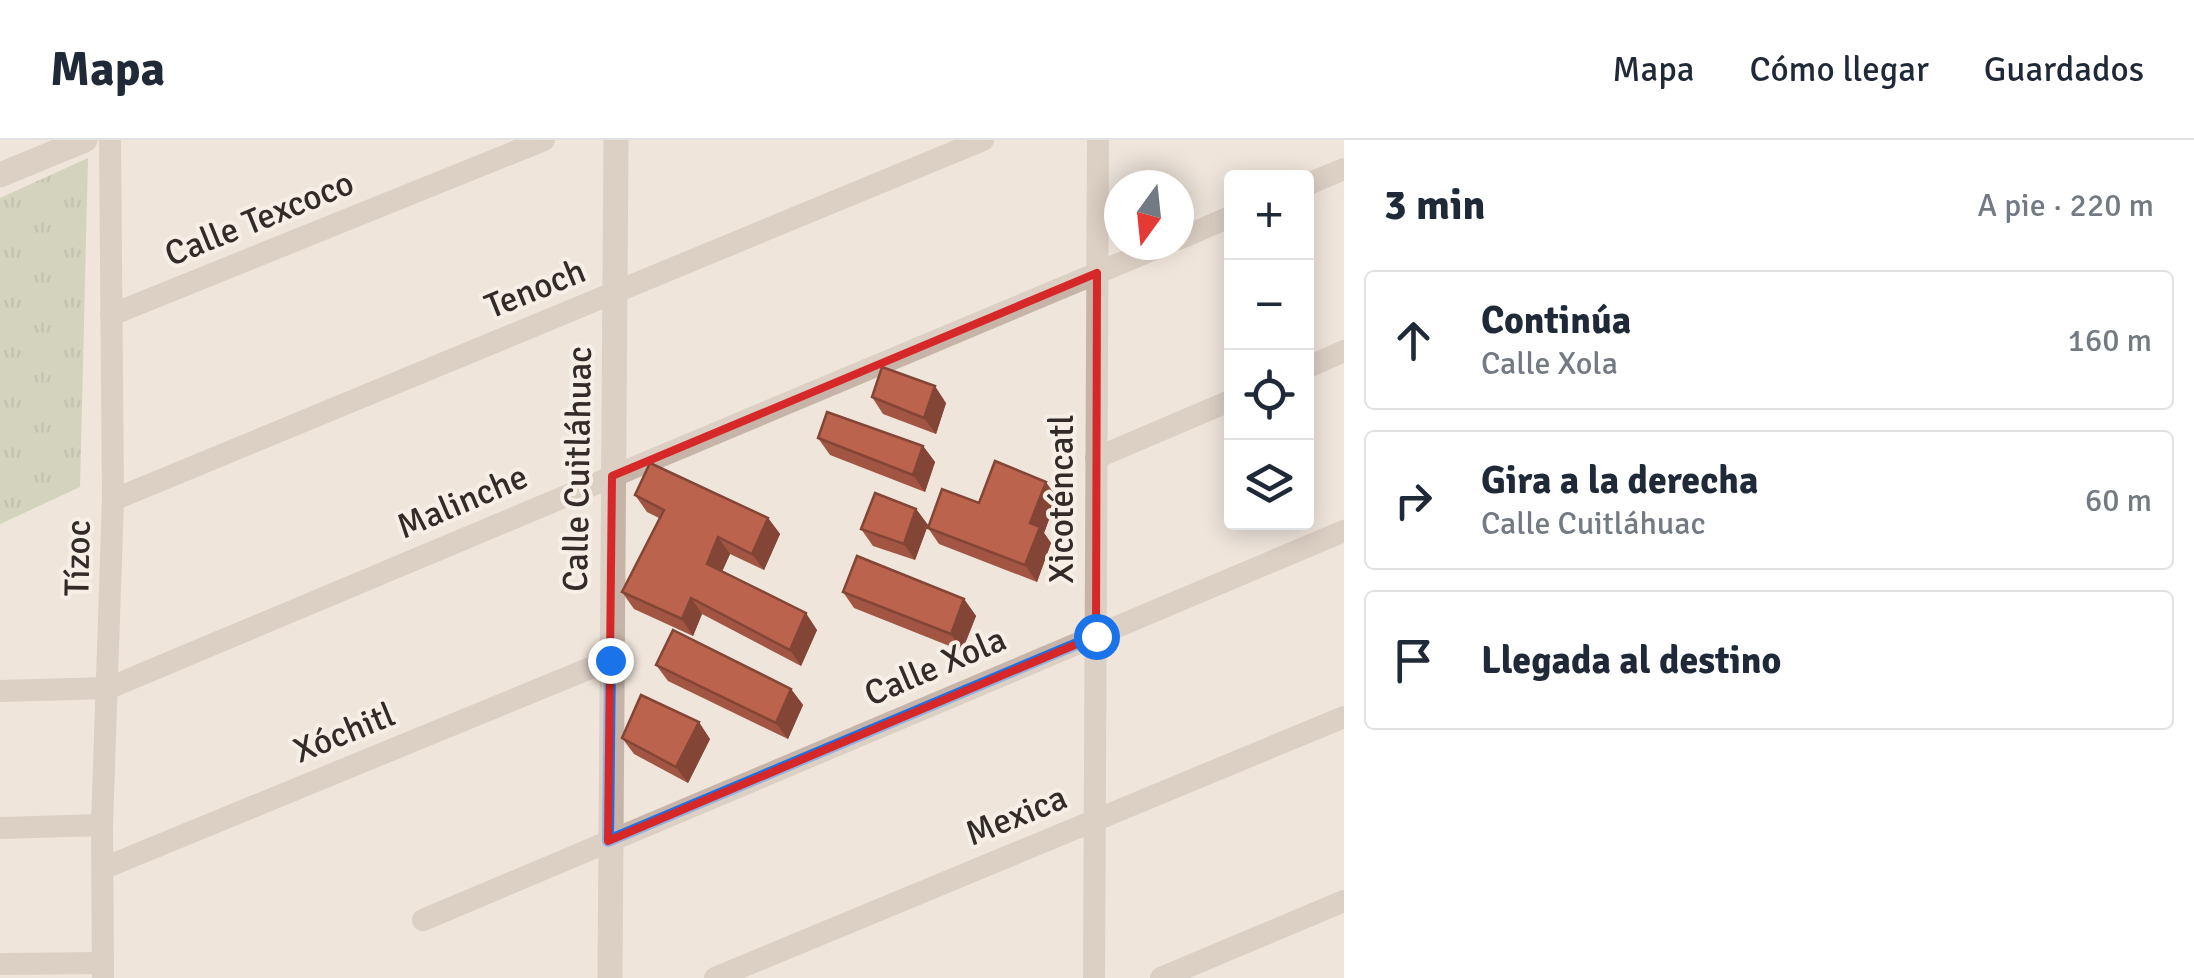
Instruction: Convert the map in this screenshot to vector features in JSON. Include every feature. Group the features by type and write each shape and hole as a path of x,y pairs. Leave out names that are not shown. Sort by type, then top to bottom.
{"street":[{"path":"0,175 85,140"},
{"name":"Tízoc","path":"103,971 102,825 113,500 110,140"},
{"name":"Calle Texcoco","path":"111,315 544,140"},
{"name":"Calle Cuitláhuac","path":"610,978 616,140"},
{"name":"Tenoch","path":"113,500 984,140"},
{"name":"Xicoténcatl","path":"1094,978 1098,140"},
{"path":"1314,182 1344,169"},
{"path":"1194,232 1224,219"},
{"name":"Malinche","path":"0,691 109,688 1129,260"},
{"path":"1314,365 1344,352"},
{"path":"1096,458 1224,403"},
{"name":"Calle Xola","path":"423,920 1344,532"},
{"name":"Xóchitl","path":"104,868 610,660"},
{"name":"Mexica","path":"715,978 1344,717"},
{"path":"0,828 102,825"},
{"path":"1161,978 1344,901"},
{"path":"0,964 103,971"}],"highlighted area":[{"path":"1097,273 1096,636 608,841 612,476"}],"green space":[{"path":"88,158 80,487 0,524 0,198"}],"building":[{"path":"882,367 935,386 924,418 872,397"},
{"path":"827,412 923,446 913,475 818,438"},
{"path":"995,461 1046,482 1030,523 1040,527 1025,565 928,528 942,489 979,503"},
{"path":"650,463 768,518 752,554 718,537 707,564 806,613 790,650 691,598 682,619 622,592 664,510 635,495"},
{"path":"875,493 916,509 904,544 861,529"},
{"path":"857,556 964,599 951,634 843,592"},
{"path":"673,630 791,689 776,723 656,665"},
{"path":"641,695 699,722 676,767 622,738"}],"route":[{"path":"610,660 608,841 1096,636"}]}
